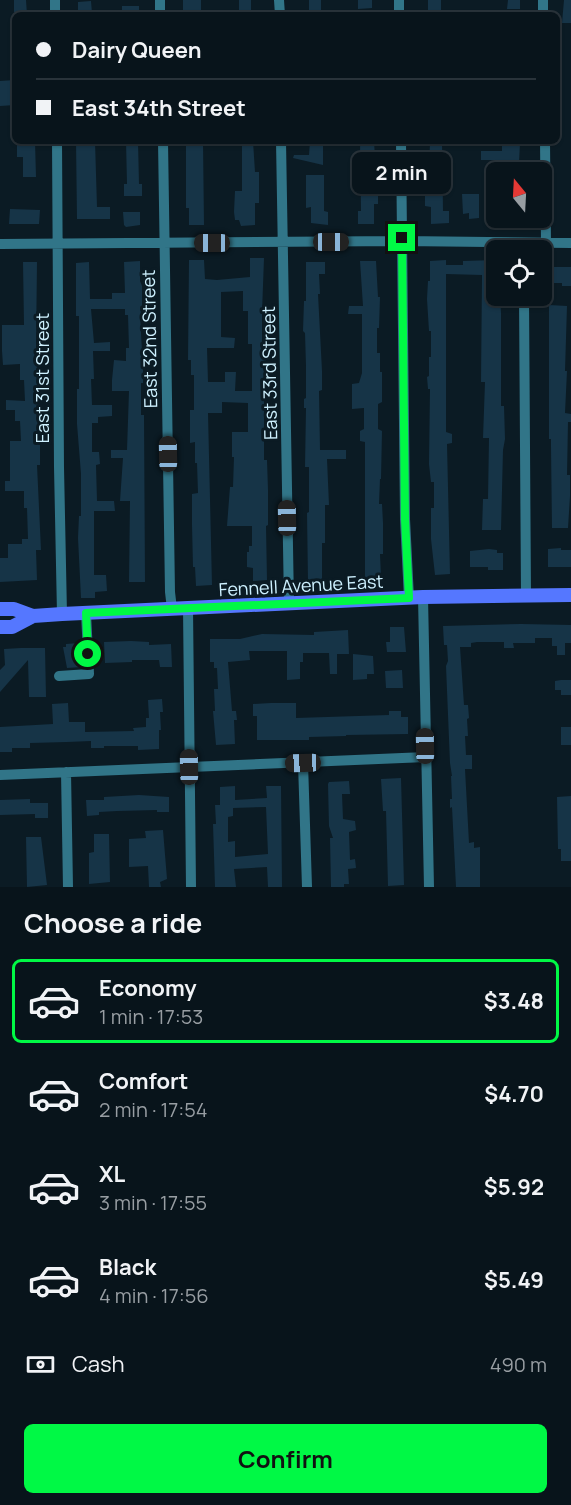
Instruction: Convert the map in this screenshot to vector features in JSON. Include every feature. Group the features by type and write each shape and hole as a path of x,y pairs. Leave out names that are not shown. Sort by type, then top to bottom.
{"main road":[{"name":"Fennell Avenue East","path":"0,627 12,627 33,616 62,614 416,597 571,596"},
{"name":"Fennell Avenue East","path":"0,609 14,609 33,616"}],"street":[{"name":"East 31st Street","path":"57,144 62,614"},
{"name":"East 32nd Street","path":"163,144 172,609"},
{"name":"East 33rd Street","path":"281,144 289,604"},
{"path":"401,144 405,519 416,597 426,756 429,887"},
{"path":"545,144 546,240"},
{"path":"0,244 403,242 486,245"},
{"path":"552,243 571,243"},
{"path":"524,306 526,595"},
{"path":"188,608 190,887"},
{"path":"59,676 89,674 86,613"},
{"path":"0,775 426,756"},
{"path":"303,763 307,887"},
{"path":"66,772 68,887"}],"building":[{"path":"14,0 26,0 27,12 14,12"},
{"path":"183,0 201,0 201,12 183,12"},
{"path":"239,0 251,0 251,10 239,10"},
{"path":"309,0 321,0 321,11 309,11"},
{"path":"358,0 372,0 372,8 358,9"},
{"path":"428,0 441,0 441,11 428,11"},
{"path":"508,0 520,0 520,9 507,9"},
{"path":"564,0 571,0 571,23 562,23"},
{"path":"91,1 92,12 78,12 78,2"},
{"path":"122,6 139,6 139,12 122,12"},
{"path":"12,80 12,105 0,106 0,81"},
{"path":"17,144 35,144 36,177 23,177 23,157 17,157"},
{"path":"76,144 95,144 97,207 110,207 110,219 77,219"},
{"path":"126,144 138,144 139,184 142,184 142,196 124,196 124,184 127,184"},
{"path":"186,144 203,144 204,225 189,225 189,208 186,208"},
{"path":"242,144 253,144 255,172 259,172 259,203 255,203 255,225 241,226 239,220 235,220 235,191 242,191"},
{"path":"310,144 323,144 323,165 293,158 294,155 309,155"},
{"path":"360,144 374,144 376,174 378,174 378,204 374,204 374,224 358,224 358,211 361,211"},
{"path":"430,144 442,144 443,211 449,211 449,223 431,224 431,207 425,206 425,175 429,175"},
{"path":"502,144 520,144 519,162 481,160 481,151 502,151"},
{"path":"306,175 324,175 324,211 328,212 328,225 311,223 311,207 306,208"},
{"path":"462,194 479,194 479,218 469,219 469,213 463,214"},
{"path":"10,209 40,210 39,224 9,224"},
{"path":"123,212 140,212 140,225 126,227"},
{"path":"250,258 264,258 262,350 266,350 264,460 267,460 268,490 267,580 253,581 253,568 247,567 247,552 249,552 249,546 252,546 252,526 227,526 230,487 233,487 232,432 248,432 248,403 222,402 222,413 208,413 212,585 196,586 195,567 193,567 192,494 198,493 195,442 190,443 190,410 194,410 194,375 191,375 191,360 188,360 189,260 204,260 205,279 250,277","holes":["243,291 243,311 248,311 248,344 252,344 252,391 235,391 236,372 225,372 225,382 208,382 207,348 234,348 235,338 221,337 221,292"]},
{"path":"446,260 446,265 463,265 463,261 486,260 486,306 501,306 501,406 504,406 505,439 501,530 482,530 483,499 488,499 489,438 483,438 485,382 481,382 482,275 446,274 446,432 452,434 452,443 447,444 450,574 435,575 431,539 434,482 431,482 429,464 430,389 428,389 427,377 429,376 429,357 431,357 427,299 430,261"},
{"path":"140,261 145,582 129,582 130,501 120,501 123,458 111,458 111,450 127,450 129,391 112,391 112,380 114,360 126,361 126,348 129,348 128,315 125,315 125,309 91,309 94,343 110,342 110,351 93,351 92,405 112,405 112,416 98,417 98,423 92,423 92,452 99,452 100,464 96,465 97,501 114,501 115,511 94,511 94,575 106,575 107,591 95,592 95,598 81,598 78,538 79,516 81,516 81,474 77,424 79,316 76,316 76,263 89,262 90,299 112,299 112,293 125,293 124,262"},
{"path":"360,261 376,261 378,297 380,297 377,353 380,353 380,372 382,372 382,402 378,404 378,429 382,431 379,504 382,504 383,554 380,554 381,577 365,578 365,442 360,441 360,431 364,429 364,408 352,409 352,384 359,383 362,373 362,314 348,314 349,306 363,306"},
{"path":"23,262 37,262 36,347 39,347 40,465 37,465 41,550 36,550 37,580 0,582 0,558 8,558 8,544 22,544 22,539 28,539 24,491 5,491 5,481 10,481 10,441 21,441 20,421 15,421 15,410 6,410 6,400 25,401 24,380 20,380 20,364 3,365 2,351 2,325 24,325"},
{"path":"306,262 325,262 325,274 319,274 320,294 318,294 322,371 322,390 319,391 320,450 346,450 346,459 327,459 329,505 325,505 322,582 308,582 309,467 305,467 306,366 305,333 303,331"},
{"path":"552,267 571,267 571,286 562,286 562,283 552,283"},
{"path":"549,306 567,306 565,413 571,414 571,422 568,422 567,475 570,475 570,496 568,528 552,528 551,439 549,439"},
{"path":"561,548 561,550 571,550 571,567 548,567 548,549"},
{"path":"489,549 503,553 503,570 470,567 470,551"},
{"path":"571,625 571,643 565,643 565,655 557,655 557,646 552,646 552,638 535,638 535,643 513,643 514,648 504,648 504,642 477,642 471,643 471,647 460,647 464,705 468,705 469,718 467,719 468,736 465,736 466,755 472,755 472,769 465,769 469,843 474,842 474,848 480,847 480,887 456,887 452,807 450,808 452,776 446,666 448,661 443,626"},
{"path":"390,627 404,627 406,652 387,652 386,642 390,642"},
{"path":"348,630 349,654 337,654 337,674 330,674 329,653 303,653 303,662 300,662 300,679 287,680 287,651 249,651 250,660 228,662 232,711 236,711 237,720 234,720 235,744 216,745 213,711 215,711 214,689 218,689 217,668 214,668 214,662 210,662 210,639 240,639 262,634 314,635 314,632"},
{"path":"104,642 149,642 149,645 171,644 172,667 160,667 159,660 105,663"},
{"path":"80,643 81,667 67,668 63,647 66,647 66,644"},
{"path":"45,648 46,697 29,697 28,660 0,692 0,670 5,665 4,649"},
{"path":"353,654 373,656 374,674 367,674 367,679 353,680"},
{"path":"402,670 403,688 386,688 385,671"},
{"path":"571,680 571,695 561,695 561,690 555,690 555,681"},
{"path":"162,699 159,749 138,750 138,746 91,748 91,741 30,743 30,748 12,748 12,752 0,752 0,727 53,724 52,704 68,703 69,722 85,722 85,732 134,731 133,728 146,727 146,718 149,718 148,700"},
{"path":"296,703 296,718 389,715 389,711 401,711 401,717 408,717 408,734 309,737 309,740 257,740 257,716 253,716 253,704"},
{"path":"561,727 571,727 571,745 561,745"},
{"path":"401,778 404,885 388,886 386,811 383,811 381,779"},
{"path":"349,781 350,794 342,794 343,819 355,821 356,830 349,832 350,860 355,859 356,868 348,869 349,884 344,884 344,887 331,887 330,838 333,838 329,826 328,784 329,782"},
{"path":"235,786 235,800 267,798 266,786 281,786 282,887 268,887 267,867 234,869 236,887 215,887 213,824 216,824 215,805 220,805 220,787","holes":["266,807 268,854 235,857 235,841 228,842 228,817 233,816 233,808"]},
{"path":"139,795 169,797 169,812 117,811 99,812 99,815 87,816 86,800"},
{"path":"571,796 571,861 561,861 561,849 558,849 557,797"},
{"path":"30,799 30,803 48,803 48,818 35,818 35,814 0,815 0,800"},
{"path":"163,830 167,879 160,882 161,887 149,887 148,866 129,867 129,839 146,838 145,831"},
{"path":"94,834 109,834 110,882 89,884 89,853 94,852"},
{"path":"26,837 41,837 47,885 27,887"}],"route":[{"path":"88,654 86,613 409,598 405,519 402,238"}]}
